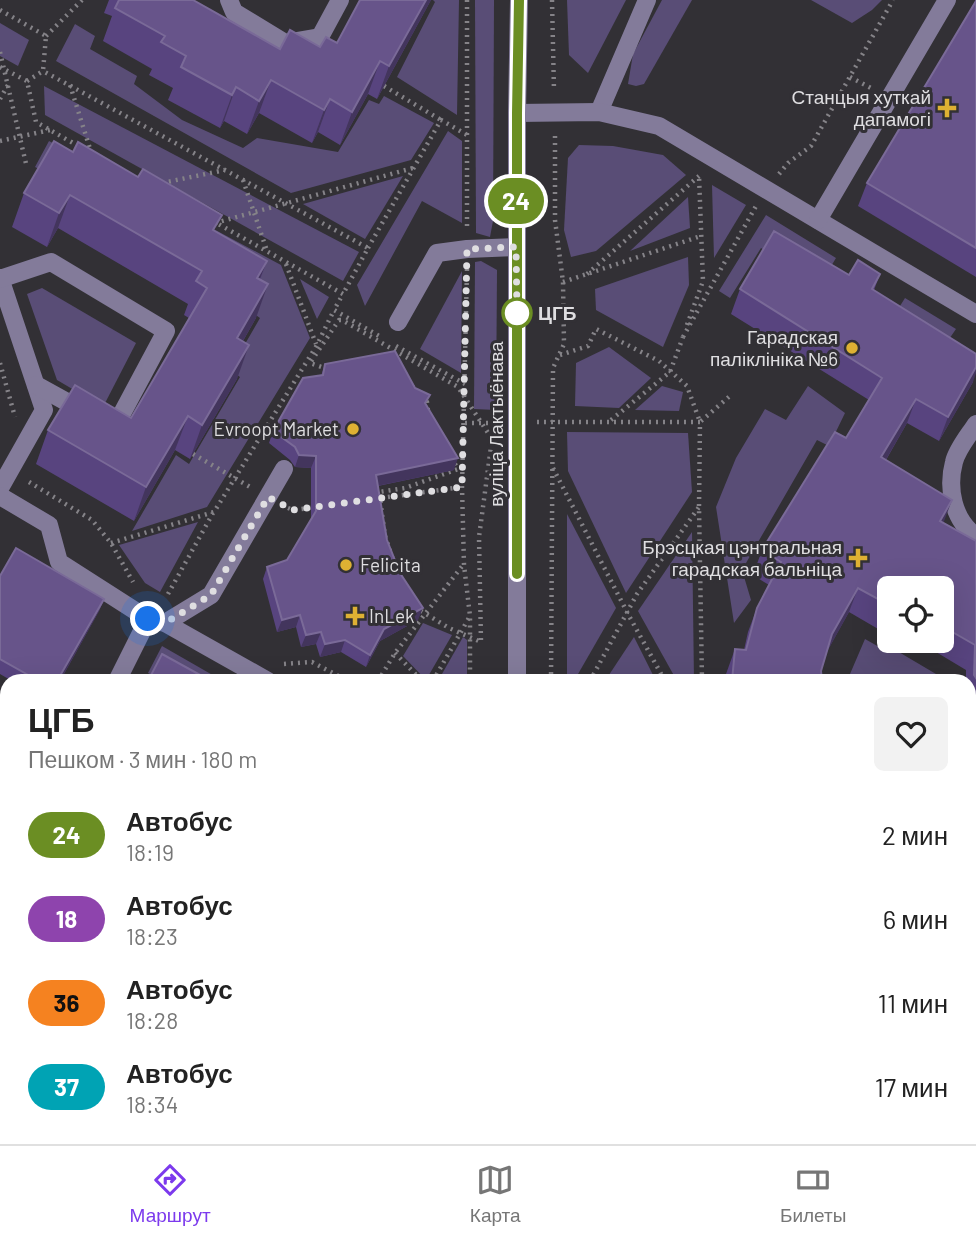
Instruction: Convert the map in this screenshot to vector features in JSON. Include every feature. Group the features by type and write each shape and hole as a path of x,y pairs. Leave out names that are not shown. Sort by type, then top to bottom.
{"street":[{"path":"229,0 234,12 285,43 320,37 340,0"},
{"name":"вуліца Лактыёнава","path":"516,674 519,0"},
{"path":"599,112 648,0"},
{"path":"818,220 947,0"},
{"path":"517,113 599,112 659,126 976,314"},
{"path":"398,322 437,253 516,247"},
{"path":"0,488 44,410 0,278 51,262 166,331 114,427 36,385"},
{"path":"976,424 954,461 951,501 968,531 976,536"},
{"path":"122,674 157,621 184,612 211,595 284,469"},
{"path":"0,496 49,525 59,562 157,621 255,674"}],"path":[{"path":"43,71 46,36 82,0"},
{"path":"467,0 467,249 462,487 464,565 470,615 470,674"},
{"path":"551,674 554,368 564,344 564,282 555,220 552,0"},
{"path":"682,337 765,189 788,163 811,146 892,1"},
{"path":"0,10 46,36"},
{"path":"0,52 27,168"},
{"path":"2,68 27,80"},
{"path":"27,80 43,71"},
{"path":"43,71 368,248"},
{"path":"27,80 36,122 91,153 70,85"},
{"path":"0,99 8,84"},
{"path":"384,86 467,135"},
{"path":"184,612 163,602 234,478 317,345 368,248 441,120"},
{"path":"0,141 50,130"},
{"path":"609,422 670,372 703,281 698,150"},
{"path":"215,223 413,168"},
{"path":"149,186 226,170"},
{"path":"587,274 699,176"},
{"path":"243,180 267,252"},
{"path":"204,216 343,294"},
{"path":"564,282 701,236"},
{"path":"285,262 317,345"},
{"path":"334,310 465,384"},
{"path":"339,320 342,320 458,387 465,398 492,439 479,537 481,642 418,609 400,581 385,536 379,492 405,488 458,469 429,420 427,402 409,383 396,357 330,370 310,363 339,320"},
{"path":"559,355 588,346 596,329 659,361 687,386 700,422 702,674"},
{"path":"0,363 16,423"},
{"path":"552,421 700,422 730,395"},
{"path":"193,454 293,510 318,507"},
{"path":"552,465 628,614 662,674"},
{"path":"10,471 92,520 111,543 136,588"},
{"path":"368,500 462,487"},
{"path":"594,674 637,594 699,507"},
{"path":"111,543 214,512"},
{"path":"382,674 395,653 464,565"},
{"path":"437,674 470,615"},
{"path":"395,653 415,674"},
{"path":"281,664 312,662 335,674"}],"shaded area":[{"path":"433,0 459,0 457,115 397,77 435,2"},
{"path":"475,0 494,0 493,221 490,237 476,233"},
{"path":"567,0 626,0 588,73 569,55"},
{"path":"662,0 692,0 644,84 628,84 633,54"},
{"path":"811,0 882,0 852,23"},
{"path":"0,23 29,40 18,66 0,56"},
{"path":"75,24 95,36 90,49 137,76 134,84 182,120 243,148 257,138 338,152 369,100 379,104 384,96 434,123 411,160 291,193 56,61"},
{"path":"44,86 359,252 343,281 45,115"},
{"path":"448,131 462,141 462,223 422,201 365,306 357,285"},
{"path":"49,141 281,265 310,338 207,507 132,531 176,455 189,464 240,377 230,370 260,318 59,179 35,167"},
{"path":"579,145 613,146 663,155 686,175 596,251 571,257 564,230 568,158"},
{"path":"403,176 365,239 303,204"},
{"path":"712,185 746,205 714,258"},
{"path":"688,197 690,228 630,251"},
{"path":"766,215 836,258 821,283 761,248 730,298 719,291"},
{"path":"688,257 689,285 663,347 596,310 595,289"},
{"path":"481,261 497,270 496,410 474,409 475,262"},
{"path":"462,271 461,373 420,349"},
{"path":"300,279 329,297 317,319"},
{"path":"42,288 136,343 103,407 57,380 27,294"},
{"path":"905,298 956,329 945,345 895,314"},
{"path":"609,347 651,378 619,408 575,406 576,363"},
{"path":"662,386 683,392 679,411 635,410"},
{"path":"808,386 845,413 829,446 817,440 742,570 751,600 734,623 716,507 736,458 765,409 786,420"},
{"path":"567,432 688,433 692,492 626,593 568,471"},
{"path":"567,514 616,608 578,674 567,674"},
{"path":"198,522 160,592 145,583 119,545"},
{"path":"692,532 694,674 673,674 638,611"},
{"path":"423,623 452,635 429,674 420,674 403,656"},
{"path":"463,637 467,640 467,674 442,674"},
{"path":"634,637 652,674 610,674"},
{"path":"865,639 877,646 877,653 900,653 936,674 850,674"},
{"path":"162,646 211,674 150,674"}],"building":[{"path":"119,0 193,0 280,49 290,30 320,47 326,37 337,43 360,0 426,0 389,66 380,61 352,112 330,99 324,110 271,80 259,101 236,87 232,95 181,67 186,56 161,42 165,36 115,8"},
{"name":"Станцыя хуткай дапамогі","path":"976,1 976,248 867,183"},
{"path":"54,141 73,152 78,142 138,177 143,169 222,215 213,230 267,261 257,278 268,284 237,338 249,345 202,425 188,416 146,487 48,430 75,385 131,418 207,288 196,281 202,271 70,195 59,213 24,193"},
{"path":"774,231 849,275 858,260 880,274 872,289 976,354 976,367 948,417 916,399 881,457 952,500 940,521 976,541 976,674 975,645 954,633 954,576 877,576 877,598 858,588 832,634 821,674 733,674 735,649 746,650 757,608 781,562 762,550 835,432 846,438 882,378 740,289"},
{"path":"395,351 415,388 430,395 425,403 458,458 376,475 387,540 400,573 423,608 384,629 370,655 345,640 325,644 321,632 306,635 300,615 282,620 267,567 287,560 316,511 316,456 299,455 295,447 273,431 303,378 323,375 325,364"},
{"path":"16,548 104,599 61,674 27,674 0,659 0,576"},
{"path":"162,654 198,674 152,674"}],"bus line":[{"name":"24","path":"517,574 519,0"}],"place":[{"name":"Станцыя хуткай дапамогі","path":"947,108"},
{"name":"ЦГБ","path":"517,313"},
{"name":"Гарадская паліклініка №6","path":"852,348"},
{"name":"Evroopt Market","path":"353,429"},
{"name":"Брэсцкая цэнтральная гарадская бальніца","path":"858,558"},
{"name":"Felicita","path":"346,565"},
{"name":"InLek","path":"355,616"}],"route":[{"path":"148,619 165,623 211,595 268,497 293,510 462,487 467,249 516,247 517,313"}]}
